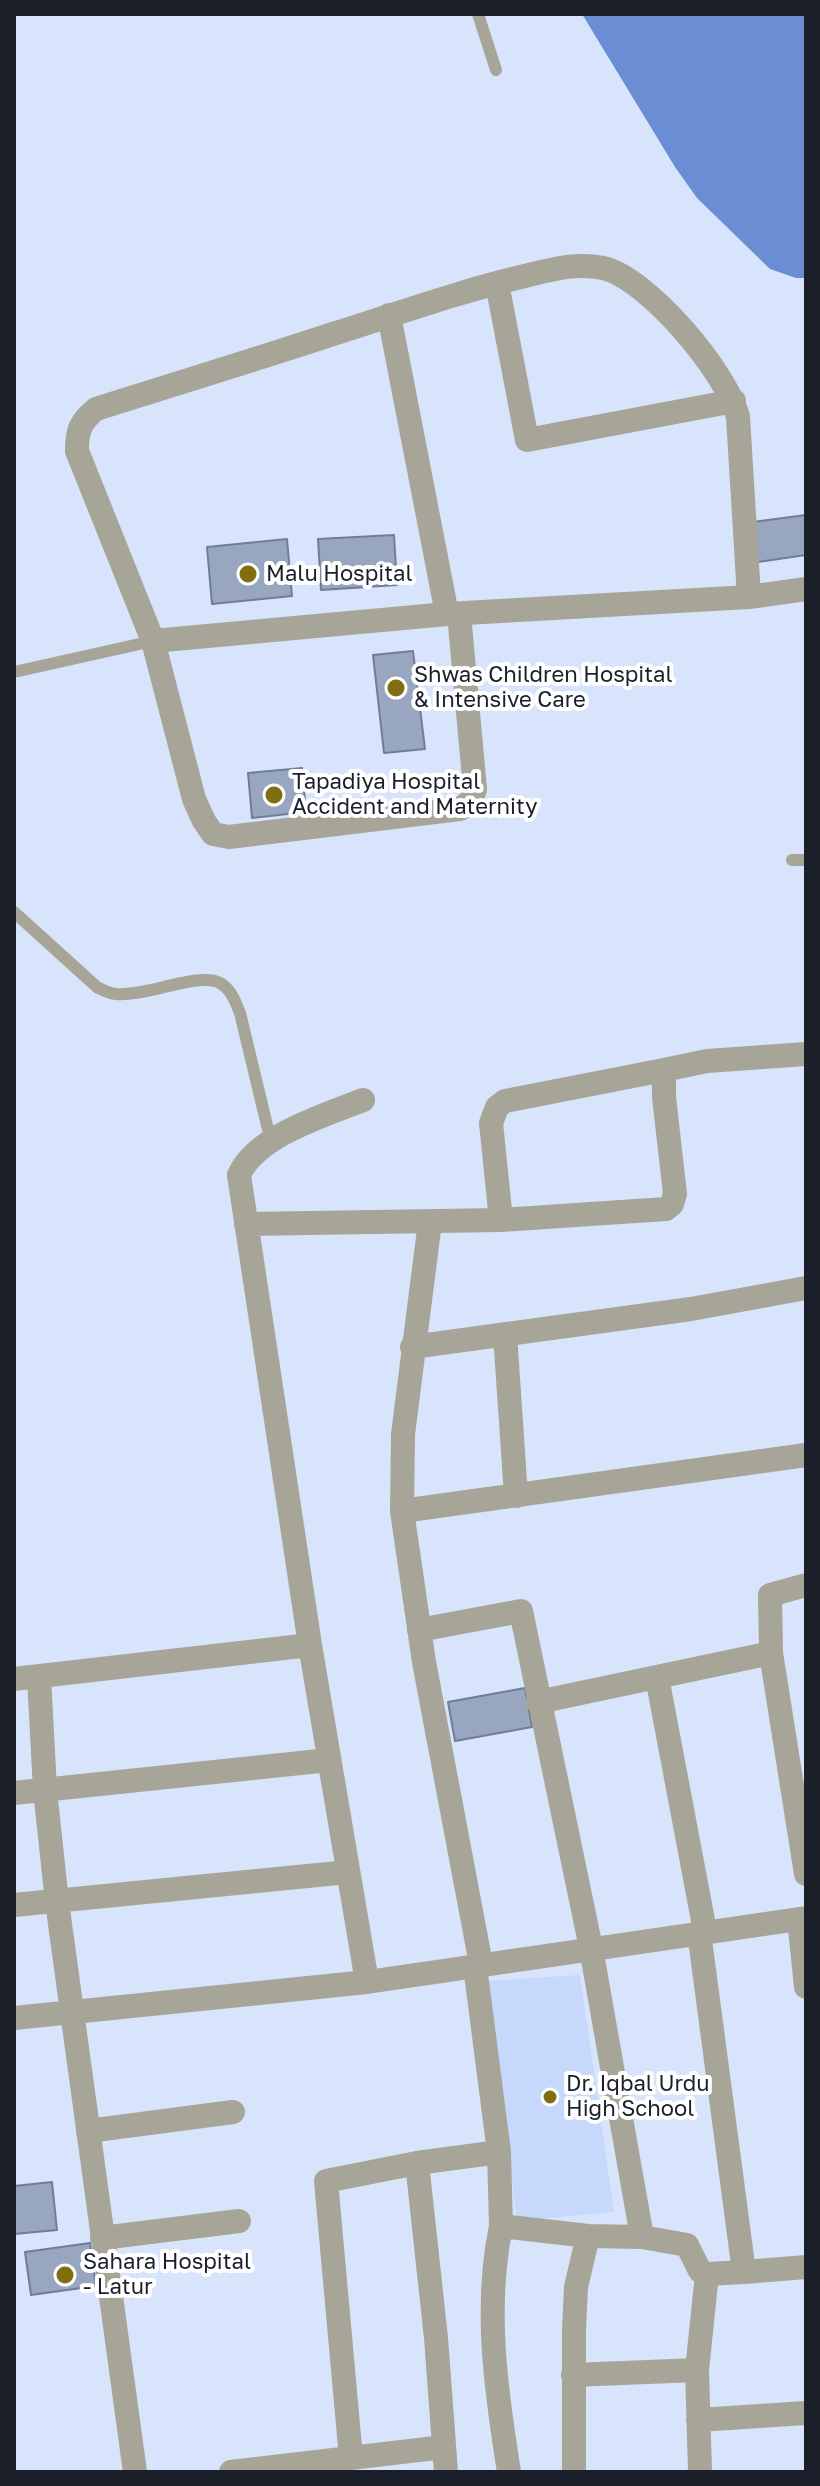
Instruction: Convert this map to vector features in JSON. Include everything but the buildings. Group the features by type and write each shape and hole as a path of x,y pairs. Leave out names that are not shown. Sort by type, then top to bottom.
{"street":[{"path":"389,315 453,614 475,789 471,801 460,809 229,837 213,834 194,799 153,641 77,451 77,431 83,419 96,409 389,315 497,283 579,265 606,268 640,288 691,337 716,369 734,401 738,417 749,597"},
{"path":"497,283 527,440 734,401"},
{"path":"153,641 453,614 749,597 806,589"},
{"path":"501,1220 491,1123 497,1107 505,1101 707,1061 806,1054"},
{"path":"246,1224 501,1220 666,1209 672,1204 675,1194 664,1070"},
{"path":"363,1100 311,1121 271,1142 253,1154 239,1175 310,1645 367,1982"},
{"path":"430,1222 403,1434 402,1511 419,1630 478,1965 499,2152 501,2226 493,2262 491,2305 509,2472"},
{"path":"412,1347 691,1309 806,1288"},
{"path":"505,1334 516,1496"},
{"path":"402,1511 806,1455"},
{"path":"806,1585 770,1595 771,1653 806,1874"},
{"path":"419,1630 521,1611 591,1948 642,2237"},
{"path":"14,1679 310,1645"},
{"path":"538,1702 771,1653"},
{"path":"39,1677 45,1790 57,1902 135,2472"},
{"path":"657,1677 702,1932 744,2272"},
{"path":"14,1793 329,1760"},
{"path":"14,1905 348,1872"},
{"path":"14,2018 367,1982 803,1918 806,1987"},
{"path":"88,2131 233,2112"},
{"path":"351,2458 326,2181 417,2163 499,2152"},
{"path":"417,2163 446,2472"},
{"path":"102,2238 239,2221"},
{"path":"501,2226 588,2236 642,2237 687,2245 696,2266 707,2274 806,2267"},
{"path":"574,2472 576,2287 588,2236"},
{"path":"700,2472 697,2370 707,2274"},
{"path":"573,2375 697,2370"},
{"path":"698,2420 806,2413"},
{"path":"231,2472 444,2447"}],"lane":[{"path":"478,14 496,70"},
{"path":"14,672 153,641"},
{"path":"792,860 806,860"},
{"path":"14,912 98,988 116,994 199,981 218,982 232,993 240,1013 271,1142"}],"shaded area":[{"name":"Dr. Iqbal Urdu High School","path":"580,1975 614,2212 517,2221 487,1981"}],"water":[{"path":"582,14 806,14 806,278 796,278 770,269 697,198"}],"place":[{"name":"Malu Hospital","path":"248,574"},
{"name":"Shwas Children Hospital & Intensive Care","path":"396,688"},
{"name":"Tapadiya Hospital Accident and Maternity","path":"274,795"},
{"name":"Dr. Iqbal Urdu High School","path":"550,2097"},
{"name":"Sahara Hospital - Latur","path":"65,2275"}]}
